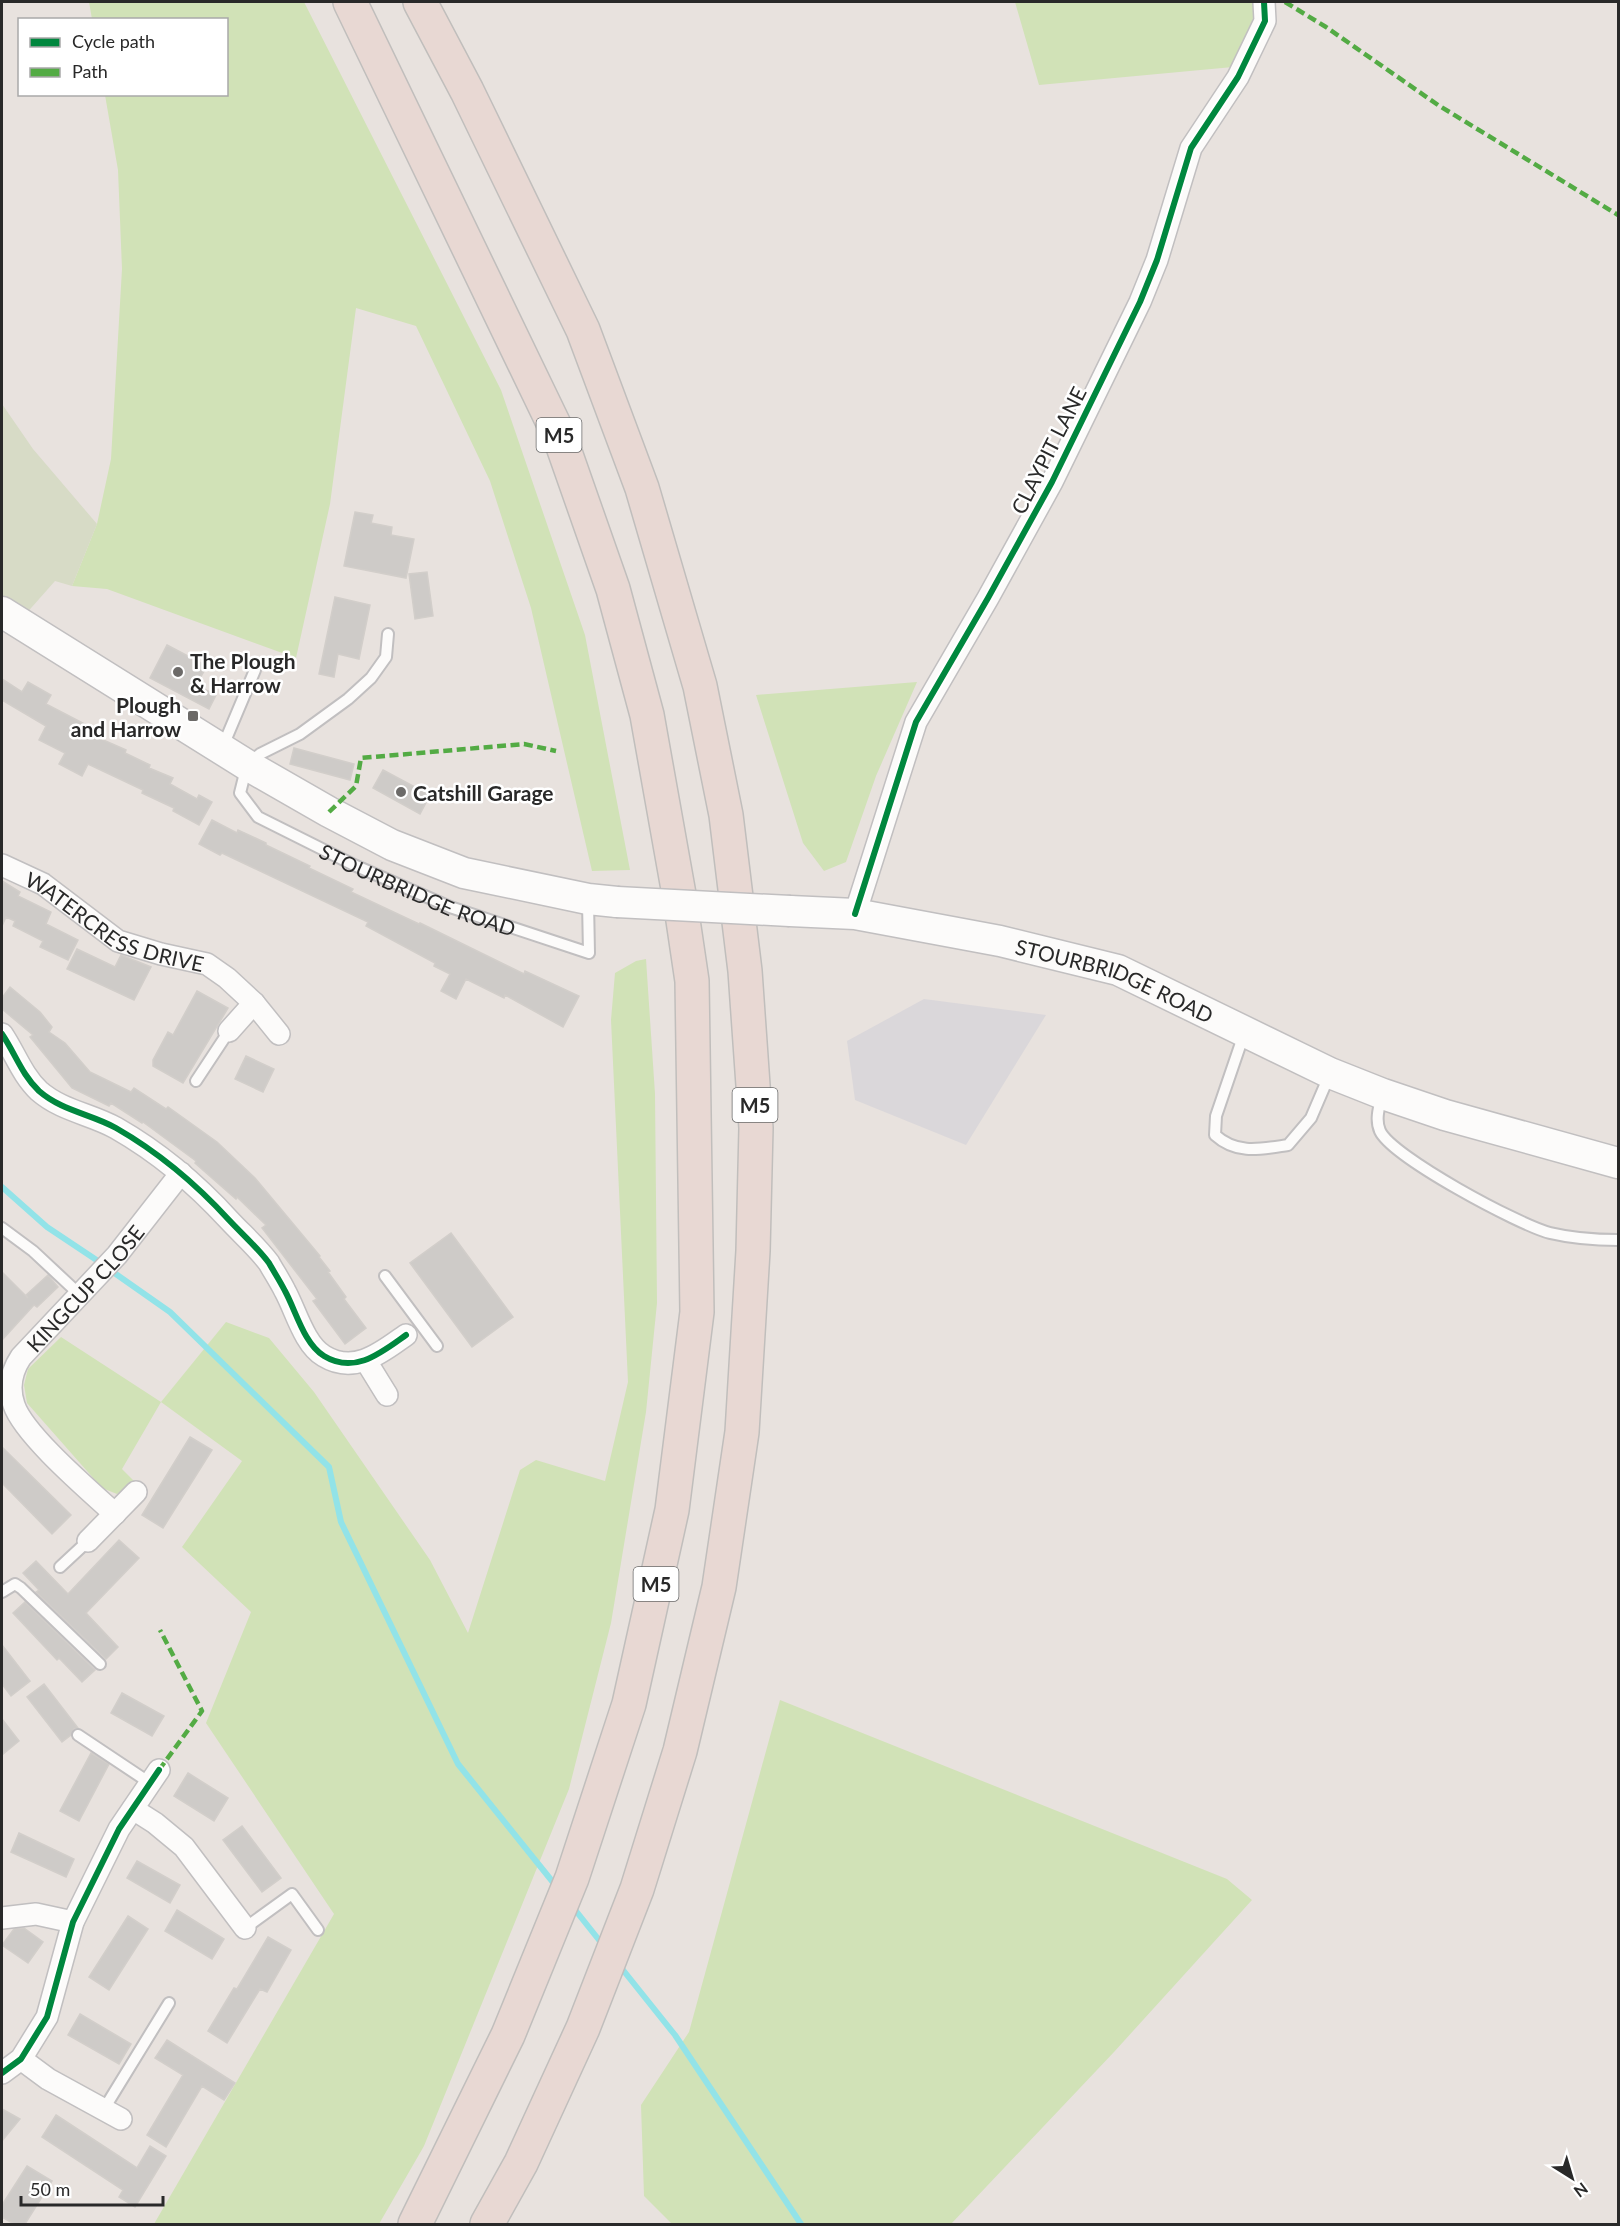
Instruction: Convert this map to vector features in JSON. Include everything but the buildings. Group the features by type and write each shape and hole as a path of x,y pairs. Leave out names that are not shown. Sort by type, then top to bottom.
{"highway":[{"name":"M5","path":"350,2 559,435 612,589 647,715 692,981 697,1312 672,1510 629,1704 572,1878 508,2036 415,2224"},
{"name":"M5","path":"420,2 467,91 583,330 642,488 700,686 726,815 745,971 756,1128 753,1251 742,1432 719,1587 680,1751 637,1889 583,2028 521,2163 487,2224"}],"main road":[{"name":"STOURBRIDGE ROAD","path":"2,612 247,765 329,812 392,845 464,873 588,899 855,914 1000,941 1118,970 1330,1073 1383,1094 1445,1115 1618,1163"}],"street":[{"name":"CLAYPIT LANE","path":"855,914 916,722 1052,482 1135,312 1157,260 1191,147 1242,68 1265,21 1264,2"},
{"name":"WATERCRESS DRIVE","path":"2,865 43,885 118,940 161,954 207,964 227,978 254,1003 279,1034"},
{"path":"229,1031 254,1003"},
{"path":"2,1034 28,1079 52,1100 64,1108 92,1116 117,1128 181,1173 214,1203 267,1261 285,1291 309,1340 323,1356 340,1362 366,1362 413,1329"},
{"name":"KINGCUP CLOSE","path":"115,1514 31,1432 17,1412 12,1393 12,1375 21,1357 117,1255 181,1173"},
{"path":"366,1362 387,1395"},
{"path":"88,1540 136,1492"},
{"path":"2,2073 21,2059 47,2017 73,1922 106,1854 154,1777"},
{"path":"133,1809 184,1847 245,1928"},
{"path":"2,1918 36,1914 73,1922"},
{"path":"21,2059 48,2079 113,2114"}],"lane":[{"path":"247,765 260,754 314,725 370,678 386,657 388,634"},
{"path":"222,749 255,670"},
{"name":"STOURBRIDGE ROAD","path":"247,765 240,793 258,817 354,865 450,907 589,952 588,899"},
{"path":"1245,1030 1216,1116 1215,1135 1224,1143 1238,1149 1257,1149 1288,1144 1311,1118 1330,1073"},
{"path":"196,1081 229,1031"},
{"path":"1383,1094 1378,1124 1381,1134 1400,1151 1434,1175 1494,1209 1549,1233 1618,1240"},
{"path":"2,1228 33,1251 79,1294"},
{"path":"386,1276 413,1329 436,1346"},
{"path":"60,1567 88,1540"},
{"path":"2,1592 15,1584 100,1664"},
{"path":"78,1735 154,1777"},
{"path":"245,1928 292,1893 318,1930"},
{"path":"113,2114 170,2003"}],"shaded area":[{"path":"924,999 1046,1015 966,1145 855,1100 847,1041"}],"green space":[{"path":"89,2 304,2 501,390 585,635 630,870 592,871 531,608 490,481 416,326 356,308 330,504 296,658 107,589 72,586 97,524 111,459 122,269 118,170 105,96 228,96 228,18 92,18"},
{"path":"1015,2 1255,2 1254,22 1233,67 1039,85"},
{"path":"2,404 33,449 97,524 72,586 55,581 24,616 2,601"},
{"path":"917,682 876,776 846,862 824,871 803,843 756,695"},
{"path":"646,959 655,1094 657,1303 646,1412 611,1623 569,1789 424,2146 379,2224 154,2224 334,1914 206,1723 251,1612 182,1547 242,1461 161,1402 226,1322 269,1338 314,1392 430,1560 468,1633 520,1470 536,1460 605,1481 628,1382 611,1020 615,973 636,961"},
{"path":"61,1337 161,1402 122,1469 134,1481 117,1494 102,1488 27,1403 24,1385 28,1369"},
{"path":"780,1700 1227,1879 1252,1900 1114,2052 951,2224 672,2224 644,2196 641,2105 689,2032"}],"waterway":[{"path":"2,1187 47,1227 98,1261"},
{"path":"113,1272 170,1312 329,1467 341,1522 458,1764 556,1886"},
{"path":"572,1906 603,1945"},
{"path":"619,1965 675,2035 801,2224"}],"marked path":[{"path":"1285,2 1326,27 1438,105 1618,215"},
{"path":"329,812 356,786 361,758 524,744 556,751"},
{"path":"159,1770 202,1711 160,1630"}],"cycle path":[{"path":"855,914 916,722 1052,482 1140,302 1157,260 1191,148 1238,77 1265,21 1264,2"},
{"path":"2,1034 23,1071 39,1091 67,1108 106,1123 132,1137 176,1170 217,1207 269,1263 306,1335 317,1351 335,1361 357,1362 378,1354 406,1335"},
{"path":"2,2073 21,2059 47,2017 73,1922 119,1829 159,1770"}],"place":[{"name":"The Plough & Harrow","path":"178,672"},
{"name":"Plough and Harrow","path":"193,716"},
{"name":"Catshill Garage","path":"401,792"}]}
